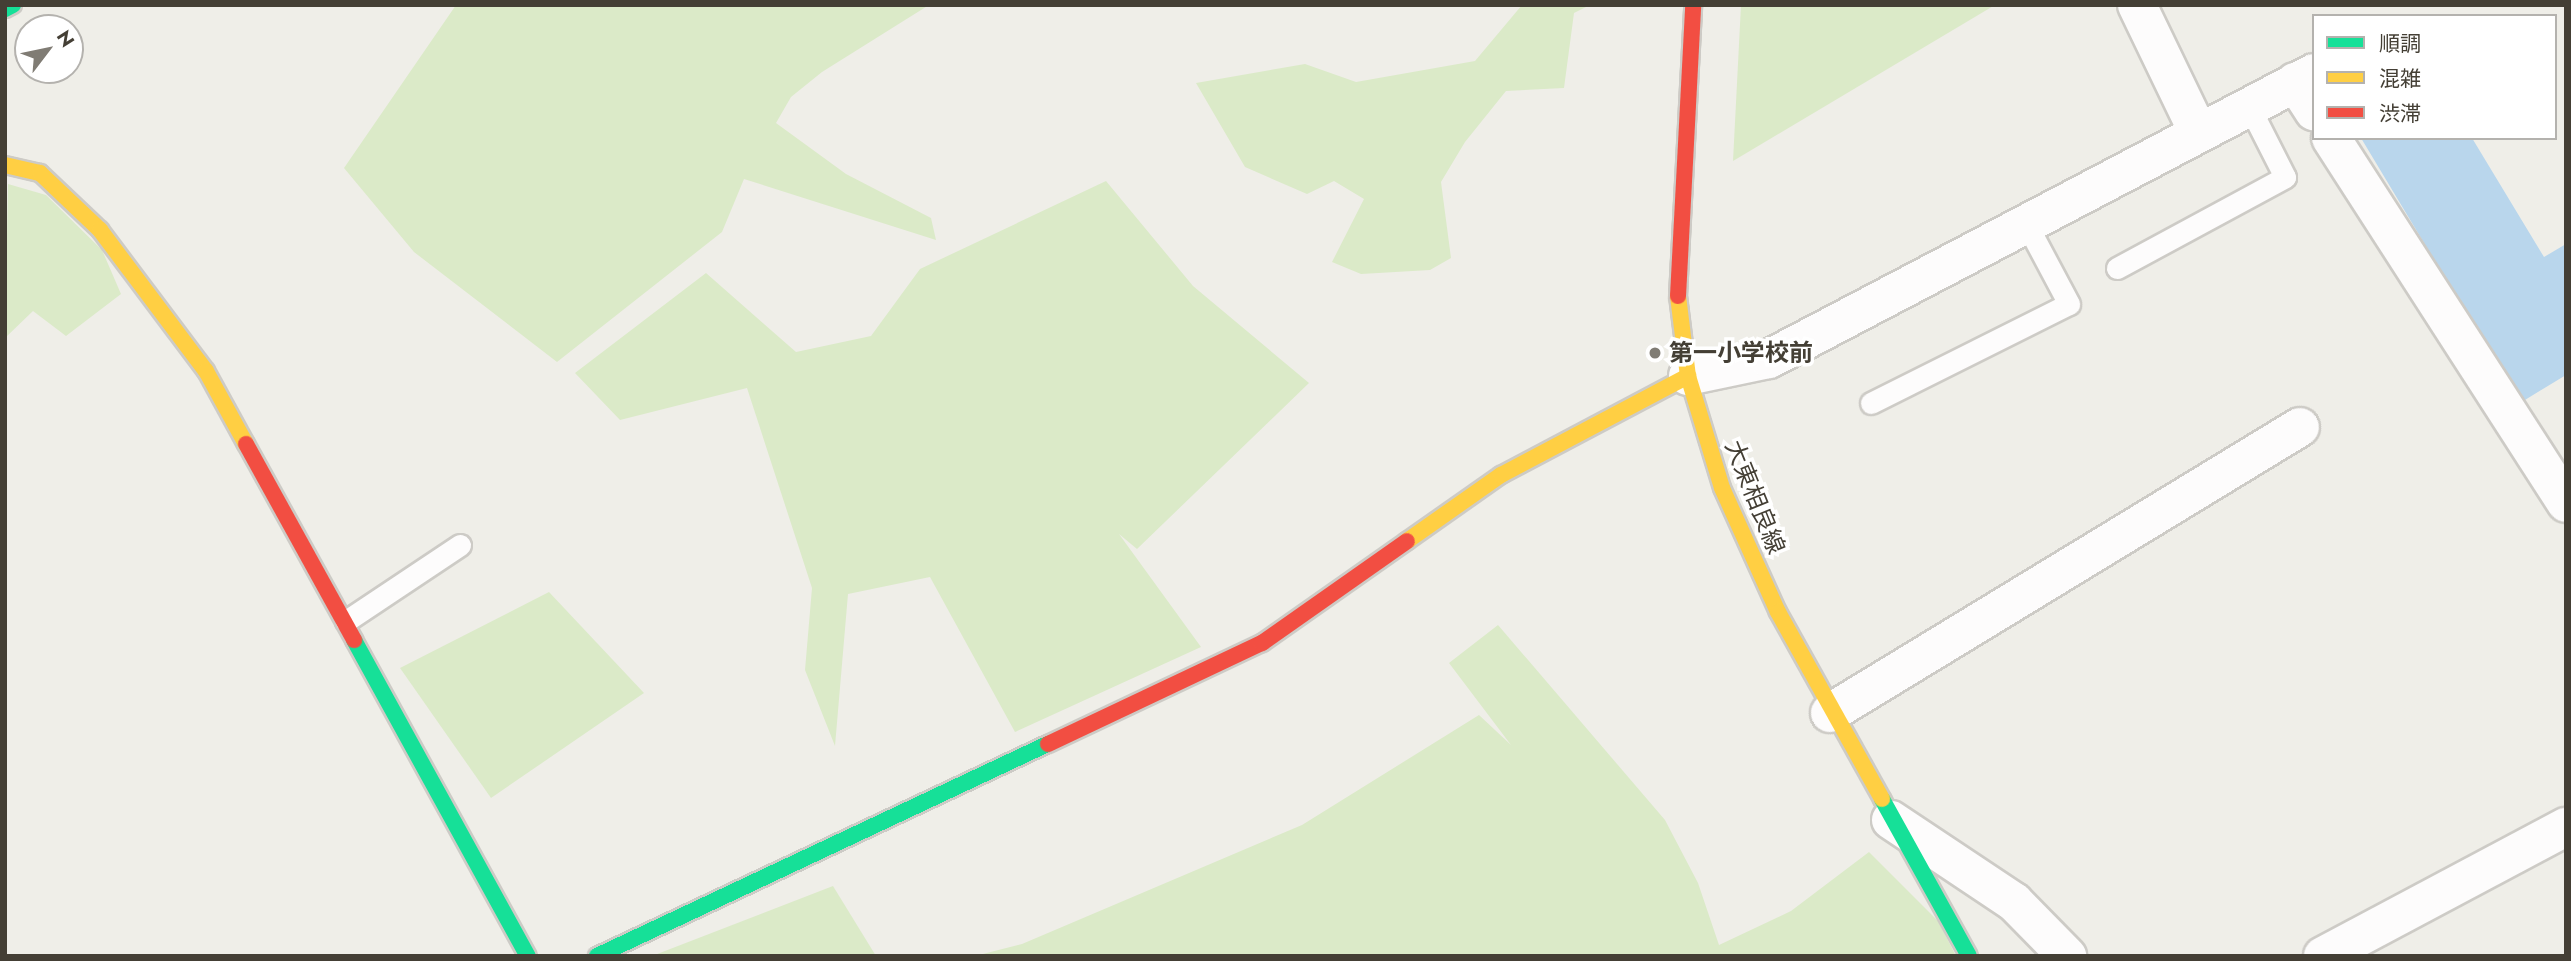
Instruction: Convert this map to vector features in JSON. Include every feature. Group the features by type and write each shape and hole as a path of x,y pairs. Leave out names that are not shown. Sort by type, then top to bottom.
{"street":[{"path":"5,9 13,5"},
{"name":"大東相良線","path":"1693,5 1676,279 1688,376 1722,488 1830,713 1969,956"},
{"path":"2137,5 2198,132"},
{"path":"597,956 1262,643 1501,475 1688,376 1769,359 2249,106 2307,89"},
{"path":"2332,140 2566,503"},
{"path":"5,165 40,173 100,230 206,371 528,956"},
{"path":"1830,713 2300,427"},
{"path":"1891,820 2014,902 2067,956"},
{"path":"2323,956 2566,827"}],"lane":[{"path":"2117,268 2285,177 2249,106"},
{"path":"1871,403 2069,304 2026,223"},
{"path":"345,621 460,545"}],"green space":[{"path":"456,5 929,5 822,72 791,97 776,123 846,174 931,218 936,240 744,179 722,232 557,362 414,252 344,168"},
{"path":"1522,5 1590,5 1574,13 1564,88 1506,91 1465,142 1441,182 1451,258 1430,270 1361,274 1332,262 1364,199 1334,181 1307,194 1245,167 1196,83 1305,64 1356,82 1475,61"},
{"path":"1741,5 1995,5 1733,161"},
{"path":"1106,181 1193,286 1309,383 1137,549 1119,534 1201,647 1015,732 930,577 848,594 835,746 805,670 812,588 747,388 620,420 575,373 706,273 796,352 871,336 920,269"},
{"path":"8,184 46,195 102,250 121,294 66,336 33,311 5,338"},
{"path":"549,592 644,693 491,798 400,668"},
{"path":"1498,625 1665,820 1698,883 1719,945 1791,911 1869,852 1938,921 1956,956 975,956 1022,944 1302,825 1479,715 1511,745 1449,663"},
{"path":"833,886 876,956 652,956"}],"water":[{"path":"2362,140 2473,140 2544,257 2566,244 2566,375 2520,403"}],"traffic: fast":[{"path":"5,9 13,5"},
{"path":"354,640 528,956"},
{"path":"597,956 1048,744"},
{"path":"1882,799 1969,956"}],"traffic: slow":[{"path":"5,165 40,173 100,230 206,371 246,444"},
{"path":"1678,296 1688,376 1722,488 1778,612 1882,799"},
{"path":"1407,541 1501,475 1688,376"}],"traffic: jam":[{"path":"1678,296 1693,5"},
{"path":"246,444 354,640"},
{"path":"1048,744 1262,643 1407,541"}],"place":[{"name":"第一小学校前","path":"1655,353"}]}
